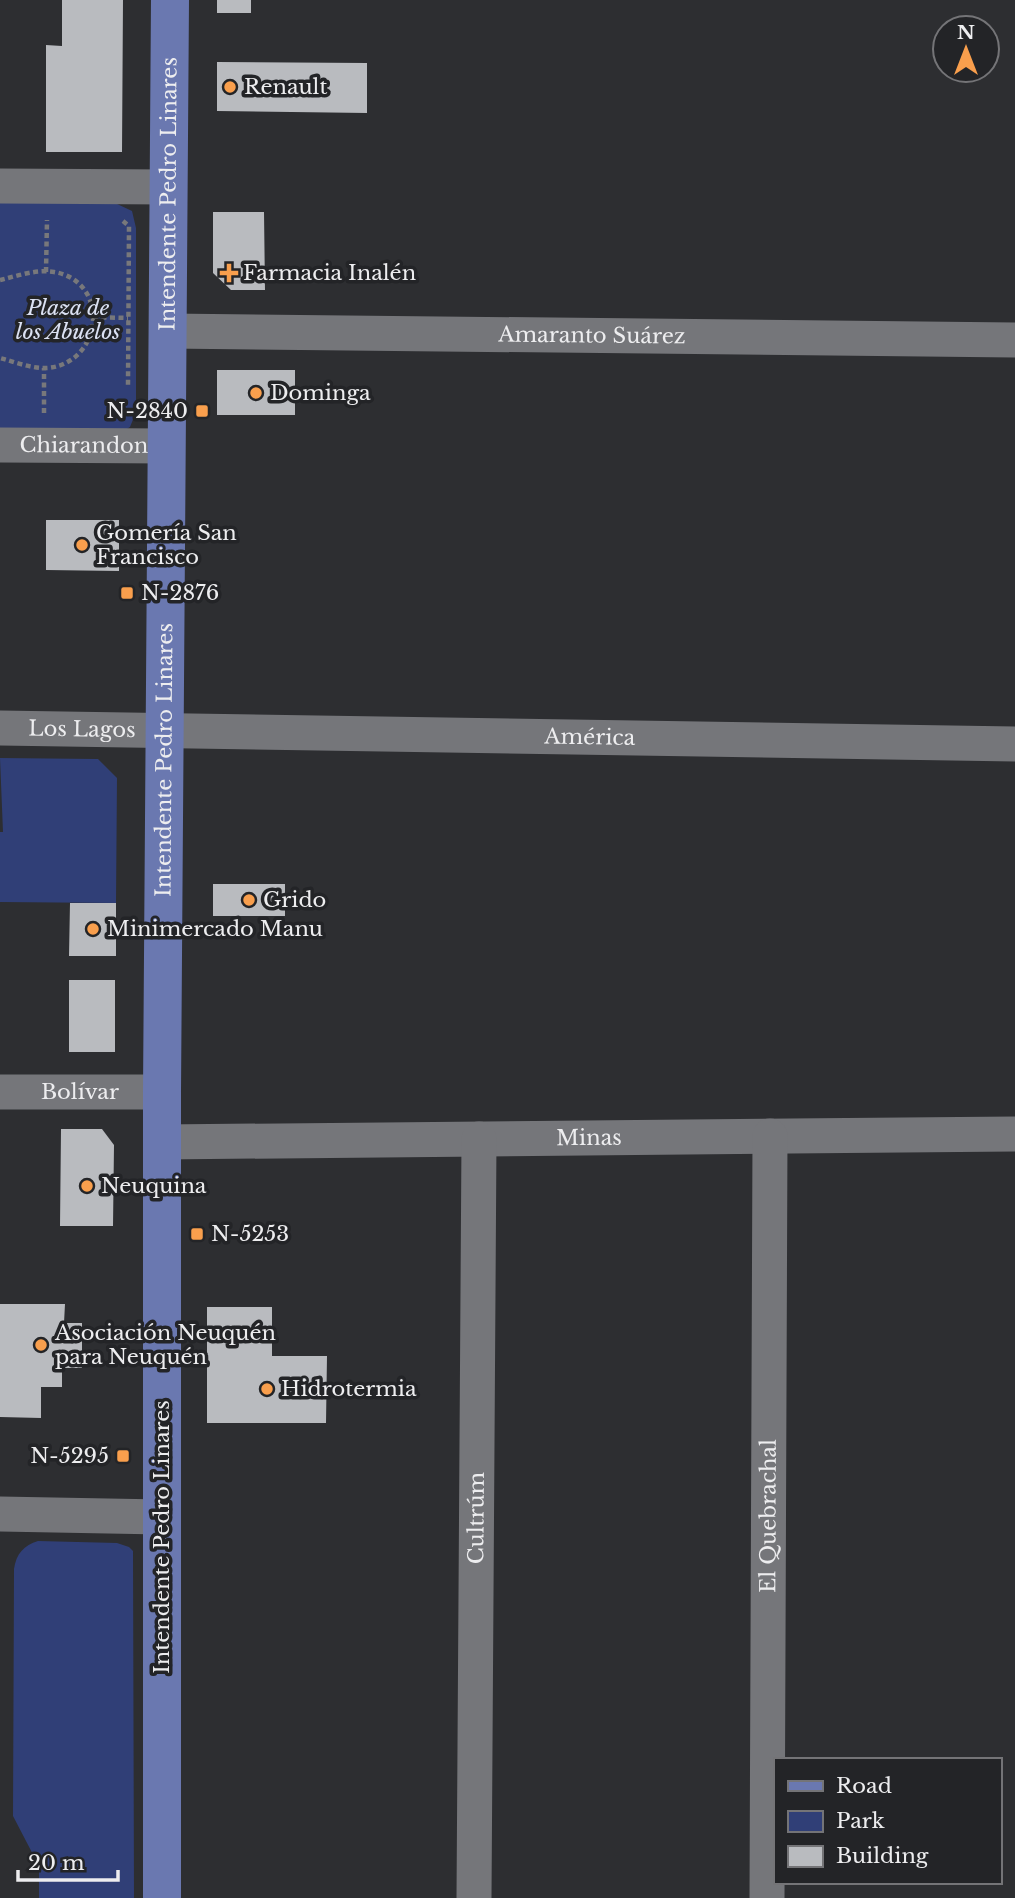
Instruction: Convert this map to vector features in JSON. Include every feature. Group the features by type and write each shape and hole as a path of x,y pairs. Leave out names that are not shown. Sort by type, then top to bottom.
{"main road":[{"name":"Intendente Pedro Linares","path":"162,1898 162,1092 170,0"}],"street":[{"path":"0,186 169,187"},
{"name":"Amaranto Suárez","path":"168,331 1015,340"},
{"name":"Chiarandon","path":"0,445 167,446"},
{"name":"Los Lagos","path":"0,729 165,731"},
{"name":"América","path":"165,731 1015,744"},
{"name":"Bolívar","path":"0,1092 162,1092"},
{"name":"Minas","path":"162,1142 1015,1134"},
{"name":"El Quebrachal","path":"767,1898 770,1136"},
{"name":"Cultrúm","path":"474,1898 479,1139"},
{"path":"0,1514 162,1517"}],"path":[{"path":"46,272 47,211"},
{"path":"121,219 129,226 128,394"},
{"path":"0,280 46,272 68,276 79,284 92,304 93,317 88,343 80,354 57,366 44,368 0,358"},
{"path":"93,317 128,318"},
{"path":"44,368 44,421"}],"green space":[{"name":"Plaza de los Abuelos","path":"0,203 115,203 132,211 136,228 136,412 130,427 125,430 0,431"},
{"path":"0,758 98,759 117,778 116,903 0,902 0,832 3,832"},
{"path":"38,1541 117,1543 133,1551 134,1898 39,1898 39,1866 13,1816 14,1569 22,1551"}],"building":[{"path":"62,0 123,0 122,152 46,152 46,45 62,46"},
{"path":"217,0 251,0 251,13 217,13"},
{"path":"217,62 367,63 367,113 217,111"},
{"path":"213,212 264,212 265,290 231,290 213,273"},
{"name":"Dominga","path":"217,370 295,370 295,415 217,415"},
{"name":"Gomería San Francisco","path":"46,520 119,520 119,571 46,570"},
{"name":"Grido","path":"213,884 285,884 285,916 213,916"},
{"name":"Minimercado Manu","path":"70,903 116,903 116,956 69,956"},
{"path":"69,980 115,980 115,1052 69,1052"},
{"name":"Neuquina","path":"61,1129 102,1129 114,1145 113,1226 60,1226"},
{"name":"Asociación Neuquén para Neuquén","path":"0,1304 65,1304 64,1323 82,1323 82,1368 62,1368 62,1387 41,1387 41,1418 0,1417"},
{"name":"Hidrotermia","path":"207,1307 272,1307 272,1356 327,1356 326,1423 207,1423"}],"place":[{"name":"Renault","path":"230,87"},
{"name":"Farmacia Inalén","path":"229,273"},
{"name":"Dominga","path":"256,393"},
{"name":"N-2840","path":"202,411"},
{"name":"Gomería San Francisco","path":"82,545"},
{"name":"N-2876","path":"127,593"},
{"name":"Grido","path":"249,900"},
{"name":"Minimercado Manu","path":"93,929"},
{"name":"Neuquina","path":"87,1186"},
{"name":"N-5253","path":"197,1234"},
{"name":"Asociación Neuquén para Neuquén","path":"41,1345"},
{"name":"Hidrotermia","path":"267,1389"},
{"name":"N-5295","path":"123,1456"}]}
